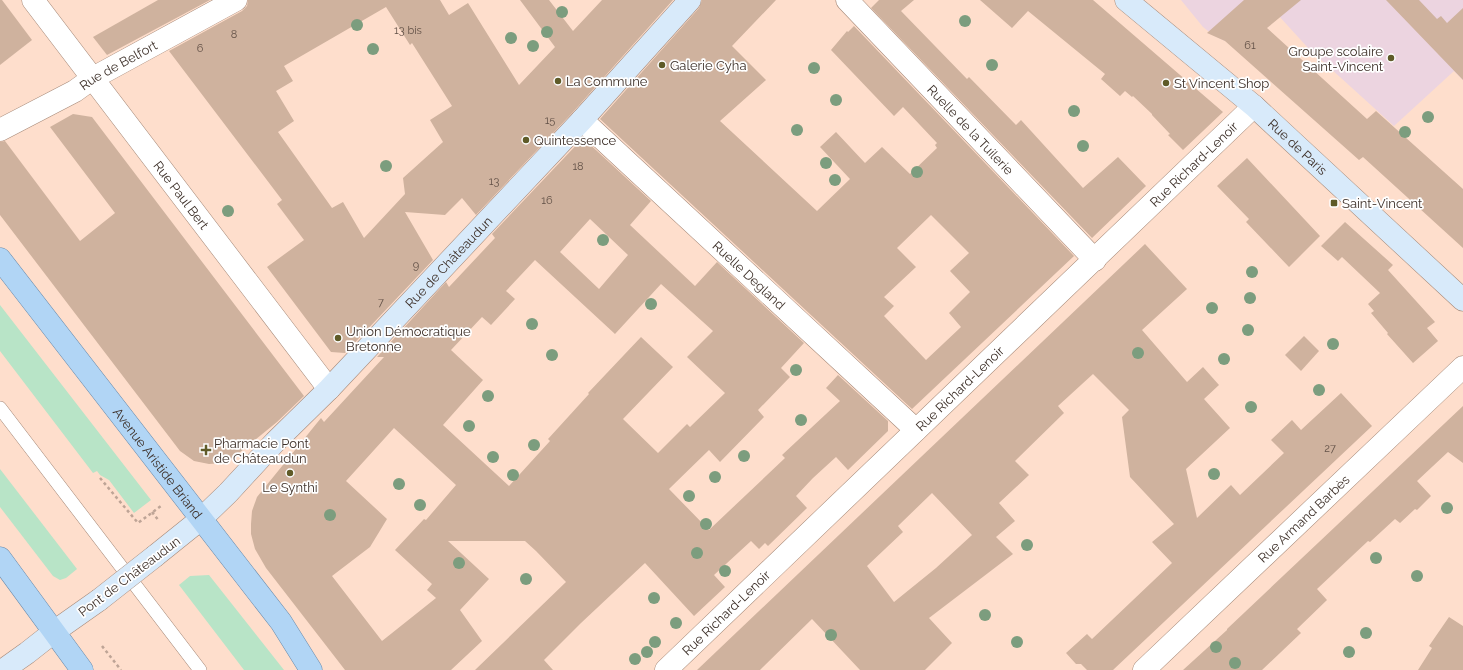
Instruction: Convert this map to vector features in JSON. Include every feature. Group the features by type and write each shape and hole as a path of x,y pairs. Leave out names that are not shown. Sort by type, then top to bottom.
{"main road":[{"name":"Rue de Châteaudun","path":"202,519 275,442 329,389 582,120 690,0"},
{"name":"Rue de Paris","path":"1126,0 1254,106 1463,300"},
{"name":"Avenue Aristide Briand","path":"0,259 281,622 311,670"},
{"name":"Pont de Châteaudun","path":"3,670 99,600 202,519"},
{"path":"0,558 55,631 82,670"}],"street":[{"name":"Rue Paul Bert","path":"34,0 329,389"},
{"name":"Rue de Belfort","path":"0,130 75,91 93,78 236,0"},
{"name":"Ruelle de la Tuilerie","path":"847,0 1095,260"},
{"name":"Rue Richard-Lenoir","path":"666,670 1254,106"},
{"name":"Ruelle Degland","path":"582,120 916,430"},
{"name":"Rue Armand Barbès","path":"1144,670 1463,367"}],"lane":[{"path":"0,408 200,670"}],"path":[{"path":"100,478 138,523"},
{"path":"102,646 121,670"}],"shaded area":[{"name":"Groupe scolaire Saint-Vincent","path":"1181,0 1463,0 1463,80 1454,71 1394,126 1309,49 1266,2 1225,41 1213,35 1203,27"}],"green space":[{"path":"0,305 151,500 134,513 109,480 100,475 97,471 93,473 0,351"},
{"path":"0,469 77,569 66,578 60,580 53,576 0,507"},
{"path":"209,575 284,670 244,670 179,585 190,576"}],"building":[{"path":"0,0 2,0 32,40 0,65"},
{"path":"158,0 210,0 107,55 93,37"},
{"path":"248,0 440,0 449,15 468,3 519,85 555,47 520,0 549,0 573,31 602,0 673,0 573,112 476,215 462,198 445,215 405,212 433,260 345,353 331,352 267,267 304,240 277,204 282,200 169,51 242,11 247,6","holes":["386,7 410,45 412,43 452,106 430,120 443,142 403,178 405,194 364,238 343,202 332,208 278,132 294,121 276,91 293,81 284,66"]},
{"path":"702,0 776,0 732,46 766,80 720,121 817,211 850,179 820,147 836,132 865,163 882,147 910,174 937,148 935,145 937,143 903,107 894,116 831,50 847,31 848,32 854,26 1074,256 912,409 600,119 699,8","holes":["931,215 969,253 950,271 970,292 949,313 961,327 926,360 884,316 894,306 884,297 916,267 897,248"]},
{"path":"879,0 914,0 901,11 967,79 969,77 1016,125 1021,120 1083,188 1118,157 1146,186 1092,238 871,8"},
{"path":"980,0 1093,0 1223,112 1183,150 1168,135 1170,134 1152,114 1133,96 1132,97 1125,91 1120,96 1101,79 1105,74 1028,11 1012,28"},
{"path":"1244,0 1301,0 1267,28 1367,119 1376,111 1463,189 1463,248 1363,157 1359,160 1225,41 1207,33"},
{"path":"1386,0 1419,0 1437,19 1441,16 1447,23 1463,8 1463,80"},
{"path":"73,114 92,117 304,396 277,422 234,457 222,463 209,464 194,461 180,451 0,215 0,142 5,141 80,241 115,213 50,127"},
{"path":"583,138 651,201 630,225 695,286 717,262 804,343 781,368 790,377 758,410 764,417 720,462 709,450 669,489 709,530 785,458 782,455 840,401 826,388 838,375 888,421 888,431 848,470 836,457 813,478 796,496 807,508 768,546 765,543 759,549 751,541 714,575 725,587 694,616 645,563 544,660 553,670 475,670 566,582 525,541 448,541 489,579 460,610 482,641 451,670 345,670 266,568 255,549 251,534 252,511 257,497 321,418 324,422 384,357 377,357 446,282 449,287 495,238 492,234","holes":["590,219 628,255 599,289 560,252","535,260 615,334 661,284 713,331 687,357 725,393 690,427 687,424 658,453 623,419 673,367 641,337 588,393 589,394 548,439 550,441 509,486 443,425 483,380 451,350 482,317 491,325 515,299 506,291","394,428 456,485 426,520 424,519 395,550 432,584 427,590 436,598 382,641 332,576 370,547 387,519 346,481"]},
{"path":"1247,158 1320,236 1289,267 1246,222 1249,219 1217,186"},
{"path":"1345,222 1393,265 1388,270 1435,322 1427,328 1438,341 1413,363 1387,334 1388,333 1371,313 1374,311 1368,304 1380,293 1342,257 1338,261 1321,246"},
{"path":"1145,244 1187,289 1142,330 1187,382 1203,367 1219,385 1204,399 1230,428 1186,469 1197,518 1231,485 1240,495 1284,453 1271,440 1292,420 1301,430 1341,393 1372,426 1113,670 1087,670 1081,664 1076,664 1066,653 1087,634 1092,639 1172,563 1152,542 1174,524 1130,477 1122,417 1129,410 1093,374 1058,406 1064,413 1015,461 1029,475 999,503 1015,521 996,537 1013,554 929,618 952,643 925,670 860,670 812,619 760,670 697,670","holes":["932,493 972,535 936,568 894,602 867,566 903,532 898,526"]},
{"path":"1304,336 1319,351 1301,371 1285,355"},
{"path":"1463,406 1463,463 1448,452 1417,481 1431,496 1417,510 1415,509 1400,523 1395,519 1370,542 1368,541 1317,589 1327,600 1297,629 1301,633 1262,670 1183,670 1227,630"},
{"path":"1449,617 1463,626 1463,670 1418,670 1432,648 1429,646"}],"place":[{"name":"Groupe scolaire Saint-Vincent","path":"1391,58"},
{"name":"Galerie Cyha","path":"662,65"},
{"name":"La Commune","path":"558,81"},
{"name":"St Vincent Shop","path":"1166,83"},
{"name":"Quintessence","path":"526,140"},
{"name":"Saint-Vincent","path":"1334,203"},
{"name":"Union Démocratique Bretonne","path":"338,338"},
{"name":"Pharmacie Pont de Châteaudun","path":"206,450"},
{"name":"Le Synthi","path":"290,473"}]}
